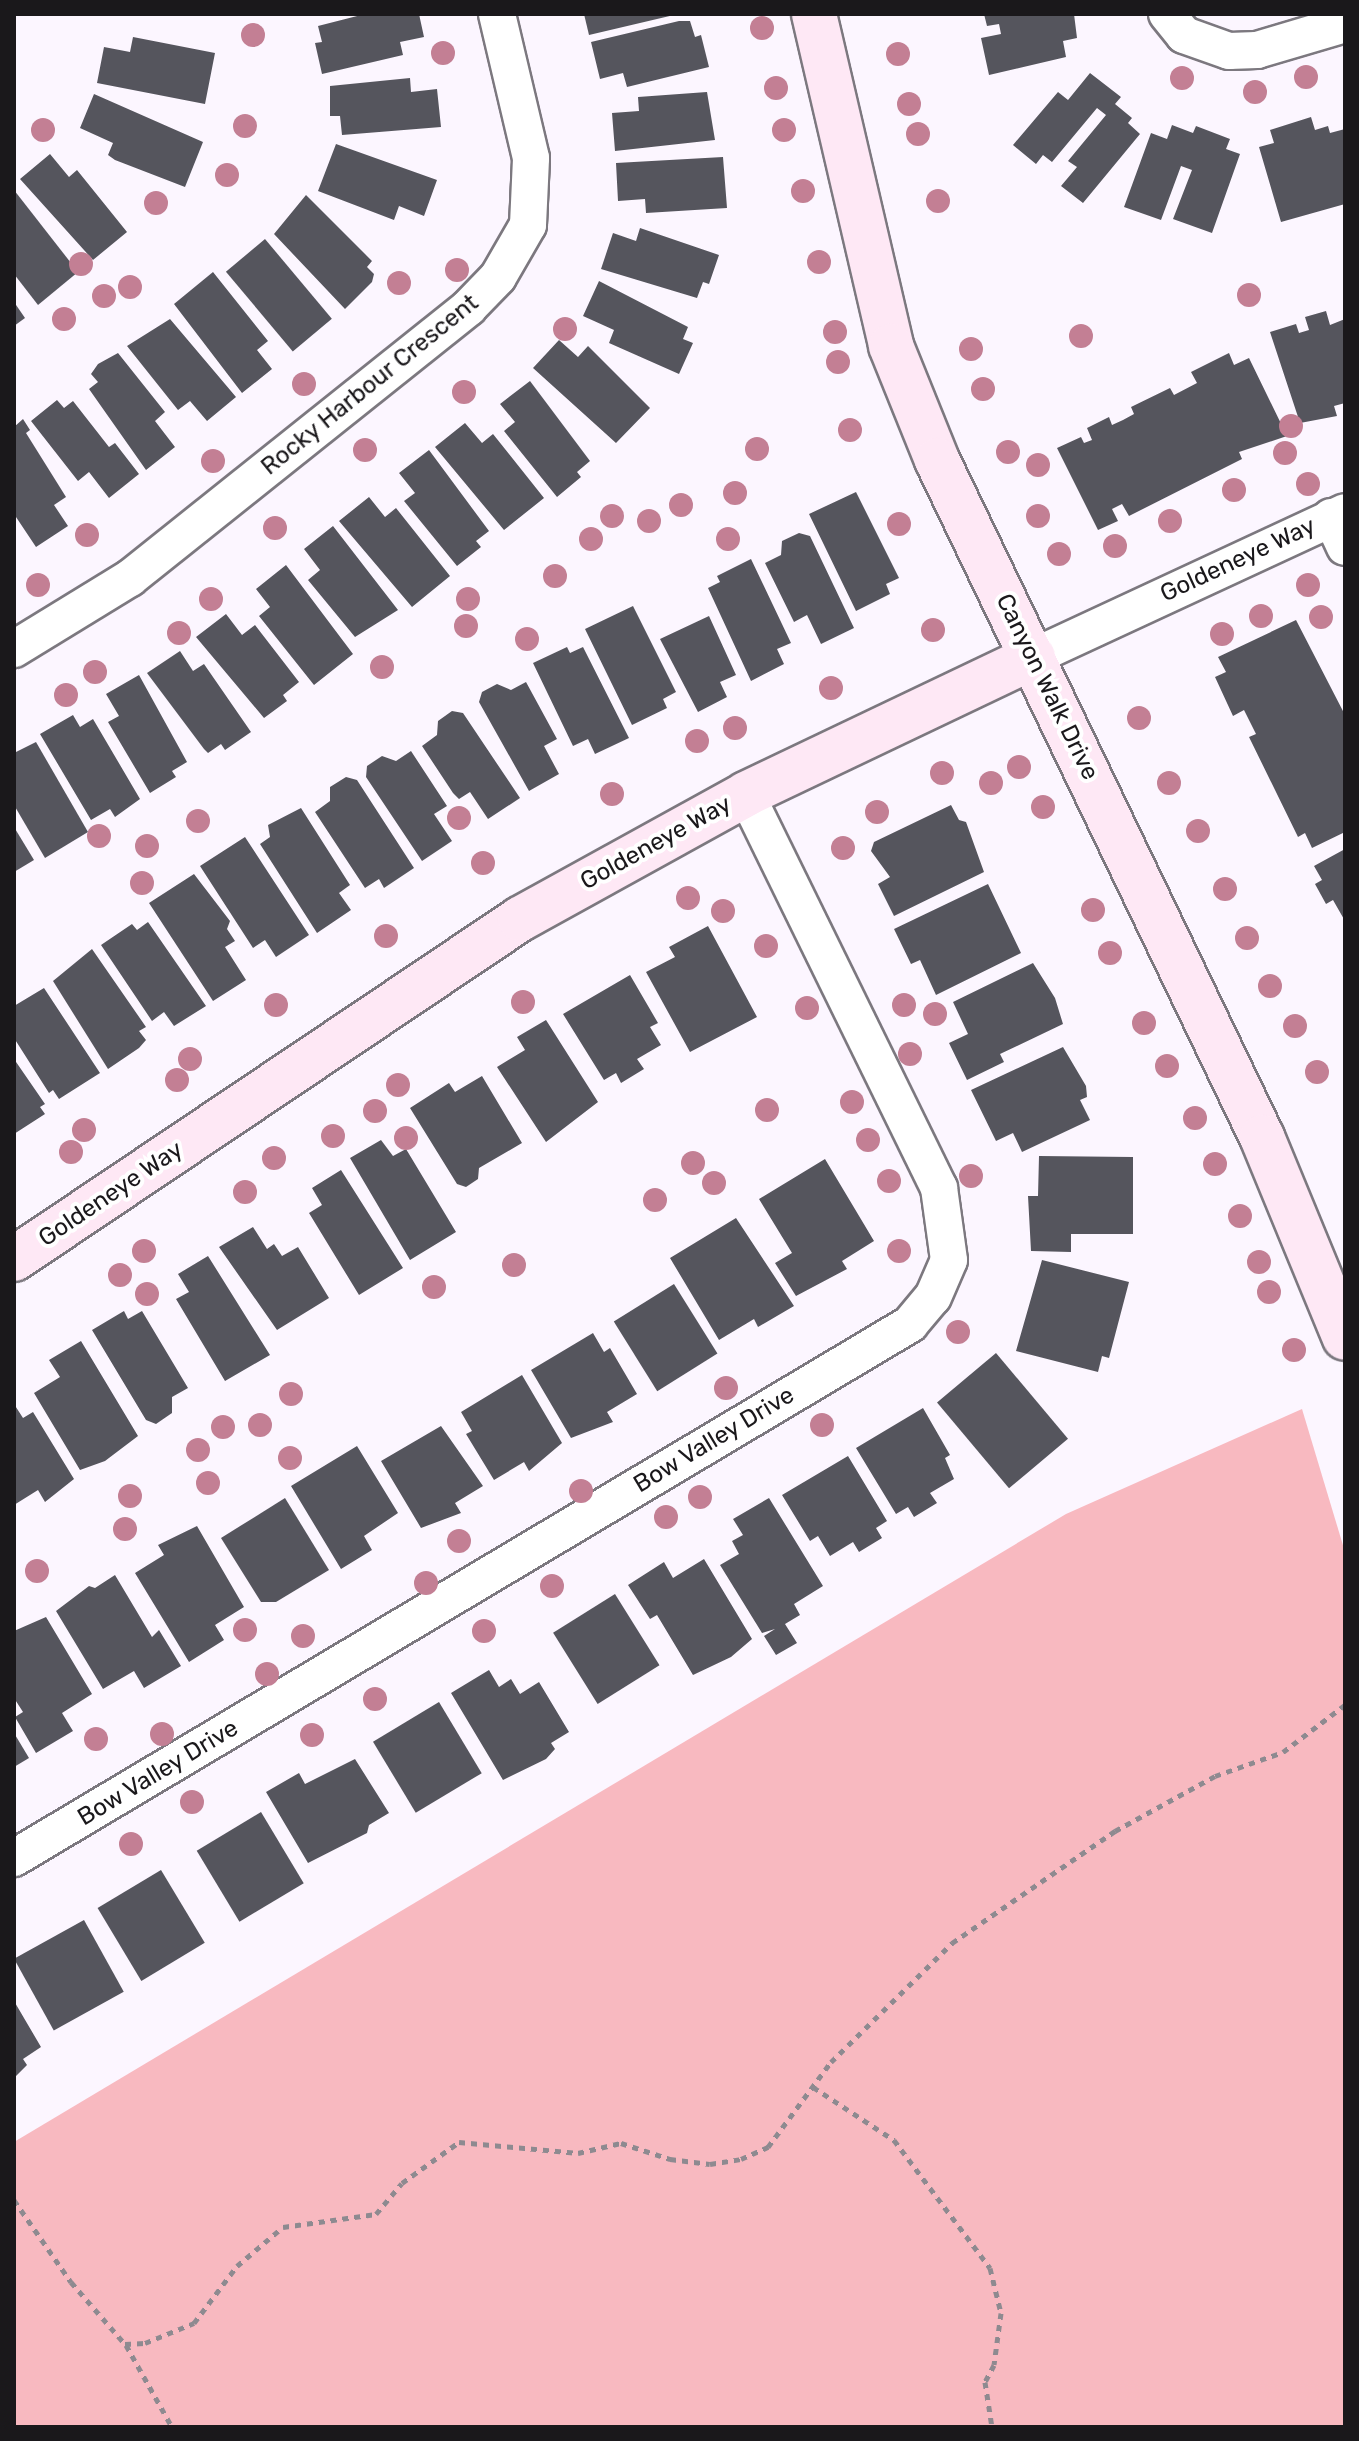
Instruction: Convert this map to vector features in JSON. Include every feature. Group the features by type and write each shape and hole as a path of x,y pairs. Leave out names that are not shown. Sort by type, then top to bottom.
{"street":[{"name":"Rocky Harbour Crescent","path":"14,649 130,578 468,308 498,277 528,225 531,158 497,14"},
{"name":"Canyon Walk Drive","path":"814,14 891,346 937,460 1262,1137 1345,1338"},
{"path":"1167,14 1184,35 1229,51 1257,50 1345,24"},
{"name":"Goldeneye Way","path":"14,1259 520,919 746,794 1033,657 1340,525"},
{"name":"Bow Valley Drive","path":"14,1858 910,1324 933,1297 949,1260 939,1188 746,794"}],"path":[{"path":"125,2344 145,2343 194,2323 237,2266 283,2227 376,2214 402,2183 459,2142 578,2153 621,2143 670,2159 710,2164 741,2159 768,2147 831,2062 952,1943 1036,1882 1215,1776 1283,1752 1345,1705"},
{"path":"813,2087 894,2140 990,2268 1001,2313 997,2353 985,2382 992,2427"},
{"path":"14,2200 71,2282 125,2344 172,2426 160,2427"}],"shaded area":[{"path":"1302,1409 1345,1552 1345,2427 14,2427 14,2142 1066,1514"}],"building":[{"path":"365,14 419,14 424,37 400,42 403,55 322,74 315,43 322,42 318,26"},
{"path":"584,14 674,14 674,15 589,35"},
{"path":"984,14 1074,14 1077,38 1063,41 1066,57 989,75 981,38 1001,34 999,24 987,26"},
{"path":"690,21 695,37 701,35 709,67 627,87 623,73 600,79 591,42"},
{"path":"133,37 215,53 205,104 97,83 104,47 130,52"},
{"path":"1090,73 1121,97 1115,104 1132,118 1128,123 1140,134 1083,203 1061,186 1077,167 1068,161 1106,115 1097,108 1052,162 1043,155 1036,164 1013,145 1058,92 1068,100"},
{"path":"410,78 411,92 437,89 441,127 342,135 340,116 330,116 330,86"},
{"path":"707,92 715,140 615,151 612,113 639,111 638,97"},
{"path":"94,94 203,142 185,187 115,160 108,155 113,143 80,128"},
{"path":"1311,117 1315,130 1328,126 1330,133 1345,129 1345,204 1281,222 1259,147 1274,143 1270,130"},
{"path":"1172,125 1193,133 1196,126 1230,139 1226,149 1240,154 1212,233 1173,219 1192,170 1181,166 1161,220 1124,207 1151,133 1167,139"},
{"path":"336,144 437,180 424,216 399,206 394,220 318,191"},
{"path":"50,154 69,177 77,170 127,232 93,260 20,179"},
{"path":"723,157 727,208 646,213 645,199 618,201 616,163"},
{"path":"14,190 78,272 38,305 14,274"},
{"path":"306,195 372,261 367,267 374,274 372,282 345,309 274,234"},
{"path":"640,228 719,255 709,284 703,282 697,298 601,269 613,233 636,241"},
{"path":"265,239 332,319 293,351 226,272"},
{"path":"213,272 268,341 257,350 272,369 242,393 174,304"},
{"path":"599,281 688,327 683,339 693,343 679,374 609,343 614,330 583,316"},
{"path":"14,302 25,318 14,326"},
{"path":"1326,311 1330,325 1345,319 1345,403 1334,406 1337,416 1300,423 1270,332 1296,324 1299,333 1309,330 1305,317"},
{"path":"170,319 236,397 207,421 190,401 178,410 127,346"},
{"path":"559,340 578,357 588,346 650,408 616,443 533,368"},
{"path":"118,353 165,412 155,421 175,447 146,470 89,389 98,382 91,374 98,364"},
{"path":"1229,353 1234,365 1249,358 1287,436 1239,452 1242,459 1129,516 1122,504 1112,509 1118,521 1098,530 1057,448 1081,437 1084,443 1092,440 1087,428 1109,417 1112,425 1134,414 1131,407 1170,388 1174,395 1197,383 1191,372"},
{"path":"530,381 590,461 577,472 581,477 557,497 504,431 515,422 500,404"},
{"path":"57,400 64,408 73,401 109,447 115,443 139,474 109,498 89,472 78,481 31,421"},
{"path":"23,419 30,430 26,433 66,497 54,505 68,526 36,547 14,514 14,427"},
{"path":"465,423 482,443 493,434 544,498 504,530 435,447"},
{"path":"429,450 489,531 476,541 481,547 457,566 404,501 415,493 399,473"},
{"path":"856,492 899,578 886,584 890,594 856,611 809,514"},
{"path":"369,497 385,517 396,508 450,576 412,607 339,521"},
{"path":"333,526 398,610 355,637 308,580 320,570 304,549"},
{"path":"799,533 810,536 854,628 821,644 807,615 794,622 765,563 781,555 782,541"},
{"path":"751,559 791,643 777,649 784,664 751,681 708,588 720,582 717,576"},
{"path":"286,565 353,654 314,685 259,616 270,607 256,589"},
{"path":"633,606 676,692 663,699 667,708 632,725 585,629"},
{"path":"226,614 242,635 255,625 299,682 283,695 287,701 264,718 196,637"},
{"path":"709,616 736,675 720,682 727,697 698,712 660,639"},
{"path":"1296,620 1345,715 1345,832 1312,848 1305,833 1298,837 1249,737 1256,734 1244,710 1233,716 1215,677 1226,672 1218,657"},
{"path":"567,647 570,653 583,647 629,738 595,754 588,739 573,746 533,663"},
{"path":"180,651 193,671 204,664 251,732 225,750 221,744 208,753 147,673"},
{"path":"139,675 187,762 172,771 176,777 150,793 108,722 119,716 106,694"},
{"path":"526,682 557,739 544,746 559,774 529,791 479,702 482,692 497,684 511,690"},
{"path":"452,711 463,713 520,798 488,819 470,792 459,799 453,793 422,746 437,735 438,721"},
{"path":"73,715 80,727 93,719 140,799 115,817 110,809 91,820 40,734"},
{"path":"36,742 88,832 45,858 14,805 14,753"},
{"path":"411,751 447,806 434,814 452,841 422,861 366,777 367,766 382,756 396,761"},
{"path":"346,777 357,780 414,868 384,888 379,879 365,888 315,812 330,801 330,787"},
{"path":"951,805 959,820 966,822 984,872 894,916 878,884 890,877 871,851 874,842"},
{"path":"301,808 350,885 339,893 351,910 317,933 260,844 270,837 268,825"},
{"path":"14,827 34,860 14,872"},
{"path":"245,837 309,935 276,957 265,940 253,948 200,866"},
{"path":"1345,849 1345,921 1333,900 1326,904 1315,884 1322,880 1314,866"},
{"path":"194,874 230,921 227,929 235,941 225,947 246,980 213,1001 149,903"},
{"path":"988,884 1021,953 936,995 920,960 911,964 894,929"},
{"path":"148,922 206,1006 174,1026 164,1012 152,1021 101,945 132,924 137,930"},
{"path":"708,926 757,1017 690,1052 646,972 675,957 669,947"},
{"path":"92,949 146,1027 139,1031 146,1040 139,1048 108,1069 53,981"},
{"path":"1033,963 1055,998 1063,1024 1000,1054 1004,1062 967,1080 949,1043 968,1034 953,1002"},
{"path":"630,975 658,1023 650,1027 661,1045 637,1059 644,1069 621,1083 616,1073 604,1080 563,1014"},
{"path":"44,988 100,1073 59,1099 53,1090 49,1093 14,1038 14,1006"},
{"path":"546,1020 598,1102 546,1142 497,1067 525,1050 517,1037"},
{"path":"1063,1047 1086,1086 1087,1097 1080,1100 1090,1120 1022,1152 1013,1133 996,1141 971,1090"},
{"path":"14,1059 45,1104 40,1107 45,1114 14,1134"},
{"path":"482,1076 522,1143 479,1168 478,1179 466,1187 457,1184 410,1108 449,1083 455,1092"},
{"path":"381,1140 393,1156 406,1149 456,1232 410,1260 350,1158"},
{"path":"1039,1156 1133,1157 1133,1234 1071,1234 1071,1252 1031,1251 1028,1196 1038,1196"},
{"path":"825,1159 874,1241 842,1261 847,1269 796,1296 775,1263 792,1253 759,1199"},
{"path":"341,1170 403,1268 359,1295 309,1213 322,1205 312,1188"},
{"path":"736,1218 794,1306 758,1327 754,1319 719,1340 670,1258"},
{"path":"253,1227 267,1249 274,1244 282,1256 298,1247 329,1298 277,1330 219,1247"},
{"path":"208,1256 270,1355 225,1381 176,1299 189,1292 178,1274"},
{"path":"1042,1260 1129,1282 1109,1358 1102,1356 1098,1372 1016,1351"},
{"path":"674,1284 717,1354 657,1391 614,1322"},
{"path":"124,1311 128,1319 142,1311 188,1388 172,1397 172,1413 156,1424 146,1420 92,1330"},
{"path":"593,1333 604,1352 610,1348 637,1394 607,1412 613,1422 571,1438 531,1370"},
{"path":"81,1341 138,1436 105,1461 80,1470 34,1393 60,1377 49,1360"},
{"path":"996,1353 1068,1439 1009,1488 937,1402"},
{"path":"522,1375 562,1443 529,1471 524,1462 494,1480 466,1434 472,1431 461,1412"},
{"path":"14,1404 23,1418 33,1412 74,1479 45,1502 38,1490 14,1505"},
{"path":"923,1408 950,1455 945,1458 954,1479 930,1493 937,1503 914,1517 908,1507 896,1514 856,1448"},
{"path":"441,1426 483,1486 455,1503 461,1513 421,1528 381,1461"},
{"path":"357,1446 398,1513 364,1536 372,1550 341,1569 291,1486"},
{"path":"848,1456 887,1521 876,1528 882,1538 859,1552 853,1542 830,1556 818,1536 810,1541 782,1495"},
{"path":"285,1498 329,1570 276,1602 261,1602 221,1538"},
{"path":"769,1498 823,1586 794,1604 800,1615 785,1624 797,1643 776,1655 764,1636 775,1629 762,1633 720,1565 739,1554 732,1541 743,1535 733,1519"},
{"path":"197,1526 244,1607 215,1625 224,1640 189,1662 135,1573 164,1555 158,1545"},
{"path":"704,1559 752,1639 731,1657 693,1675 657,1615 650,1619 628,1585 664,1562 673,1578"},
{"path":"115,1575 152,1637 159,1630 181,1666 144,1688 134,1671 103,1689 56,1611 89,1586 95,1588"},
{"path":"615,1594 660,1665 598,1704 553,1633"},
{"path":"46,1617 92,1694 62,1713 73,1731 36,1753 15,1717 23,1712 14,1698 14,1631"},
{"path":"489,1670 499,1687 511,1679 520,1694 539,1682 569,1732 551,1743 555,1749 546,1759 503,1780 451,1693"},
{"path":"439,1702 482,1773 416,1813 373,1742"},
{"path":"14,1733 29,1758 14,1767"},
{"path":"355,1759 389,1813 369,1825 367,1833 308,1863 266,1792 299,1773 305,1784"},
{"path":"261,1812 304,1883 239,1922 197,1851"},
{"path":"161,1870 205,1943 141,1981 98,1908"},
{"path":"84,1920 124,1992 54,2031 14,1959"},
{"path":"14,2001 41,2047 23,2059 27,2065 14,2078"}]}
